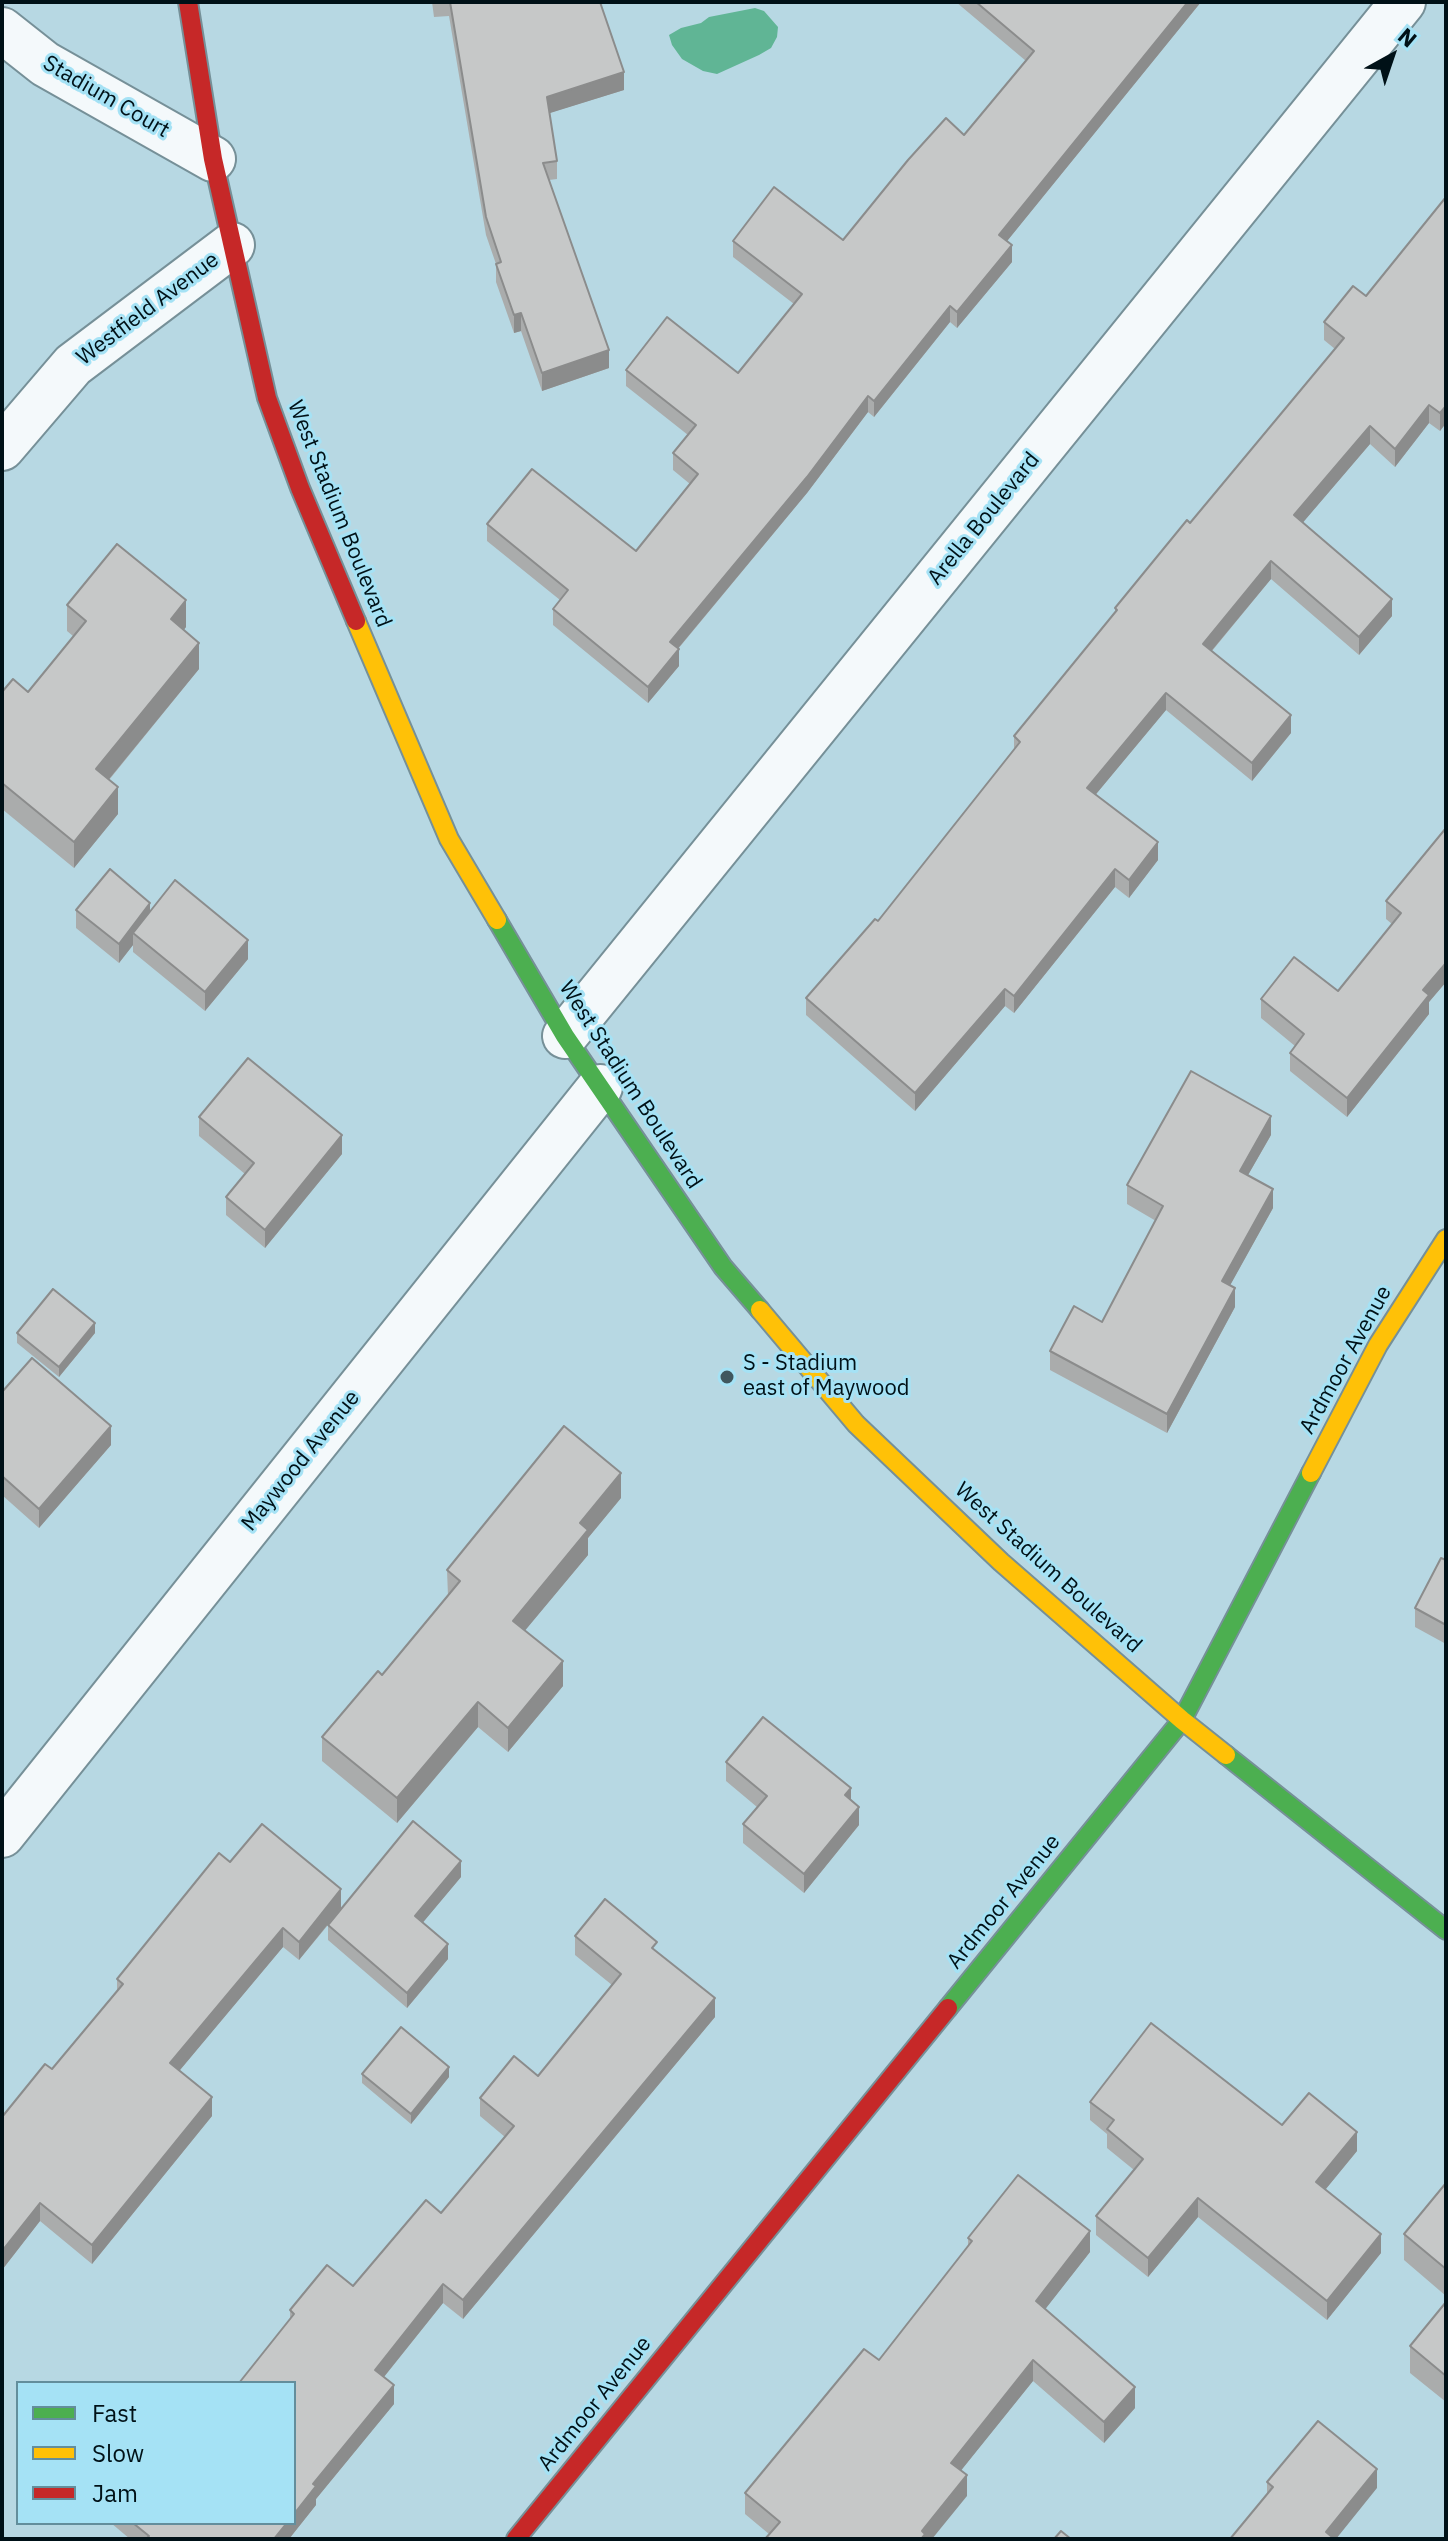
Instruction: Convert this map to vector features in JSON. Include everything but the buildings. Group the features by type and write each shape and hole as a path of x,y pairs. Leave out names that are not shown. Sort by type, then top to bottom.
{"main road":[{"name":"West Stadium Boulevard","path":"188,2 213,159 267,398 300,488 449,839 565,1036 723,1267 856,1424 1001,1562 1182,1720 1446,1930"},
{"name":"Ardmoor Avenue","path":"516,2539 1182,1720 1378,1345 1446,1239"}],"street":[{"name":"Arella Boulevard","path":"565,1036 1403,2"},
{"name":"Stadium Court","path":"2,30 45,64 213,159"},
{"name":"Westfield Avenue","path":"2,448 73,365 232,245"},
{"name":"Maywood Avenue","path":"2,1835 600,1087"}],"shaded area":[{"path":"755,8 764,11 778,27 771,48 717,74 703,71 682,59 672,45 669,35 681,28 701,23 709,17"}],"traffic: fast":[{"path":"497,920 565,1036 723,1267 760,1310"},
{"path":"948,2008 1182,1720 1311,1473"},
{"path":"1226,1755 1446,1930"}],"traffic: slow":[{"path":"356,621 449,839 497,920"},
{"path":"1311,1473 1378,1345 1446,1239"},
{"path":"760,1310 856,1424 1001,1562 1226,1755"}],"traffic: jam":[{"path":"188,2 213,159 267,398 300,488 356,621"},
{"path":"516,2539 948,2008"}],"place":[{"name":"S - Stadium east of Maywood","path":"727,1377"}]}
